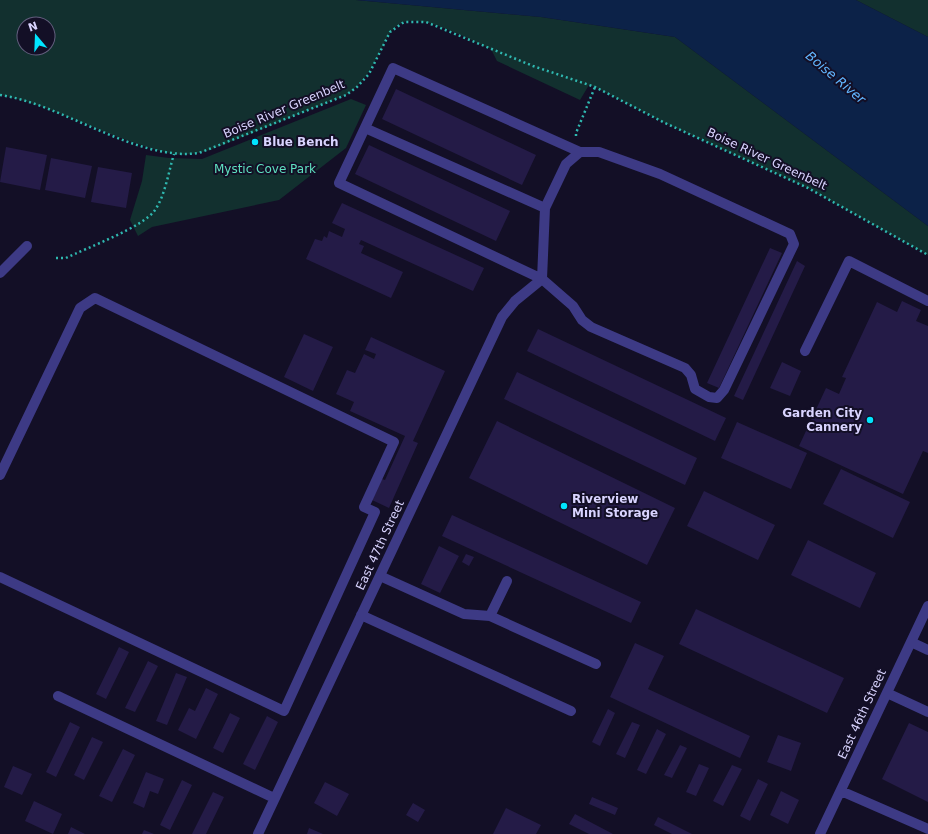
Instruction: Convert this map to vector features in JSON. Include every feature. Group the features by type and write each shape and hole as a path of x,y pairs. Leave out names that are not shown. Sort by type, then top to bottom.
{"street":[{"path":"393,68 580,152 599,152 660,174 790,234 794,244 724,390 717,398 709,397 695,389 691,375 685,368 591,327 582,320 573,306 542,279 339,183 365,128 393,68"},
{"path":"365,128 545,208"},
{"path":"542,279 545,208 566,164 580,152"},
{"path":"0,273 27,246"},
{"path":"805,351 849,261 928,301"},
{"name":"East 47th Street","path":"258,834 502,317 515,301 542,279"},
{"path":"0,475 80,308 95,298 394,442 364,507 375,512 284,711 0,577"},
{"path":"380,576 464,614 490,616 596,664"},
{"path":"490,616 507,581"},
{"name":"East 46th Street","path":"821,834 928,606"},
{"path":"361,615 571,711"},
{"path":"911,642 928,650"},
{"path":"887,693 928,712"},
{"path":"58,696 274,798"},
{"path":"841,791 928,829"}],"path":[{"name":"Boise River Greenbelt","path":"0,95 32,103 124,139 174,154 189,154 210,150 346,95 364,80 390,32 404,22 414,21 436,26 533,66 595,87 665,123 808,188 928,255"},
{"path":"580,152 576,133 595,87"},
{"path":"56,258 66,258 150,216 158,204 174,154"}],"green space":[{"path":"0,0 356,0 541,17 675,37 928,226 928,255 808,188 665,123 595,87 589,85 580,100 497,61 491,49 436,25 424,22 404,22 396,27 387,37 374,63 358,86 346,95 210,150 196,153 178,155 159,151 118,137 35,104 0,95"},
{"path":"856,0 928,0 928,37"},
{"name":"Mystic Cove Park","path":"351,99 366,105 346,148 279,200 152,227 138,236 130,220 142,181 146,155 169,158 202,159"}],"water":[{"name":"Boise River","path":"356,0 856,0 928,37 928,226 675,37 541,17"}],"building":[{"path":"396,89 536,155 522,185 382,119"},
{"path":"369,145 510,211 496,241 355,174"},
{"path":"6,147 47,155 40,190 0,182"},
{"path":"51,158 92,166 85,198 45,190"},
{"path":"98,167 132,173 126,208 91,202"},
{"path":"342,203 484,268 473,291 361,240 359,244 364,246 361,253 403,272 391,298 306,259 315,239 322,241 324,236 327,238 329,231 342,237 345,229 332,223"},
{"path":"770,248 782,253 719,388 707,383"},
{"path":"797,261 805,266 743,400 734,396"},
{"name":"Garden City Cannery","path":"902,301 921,310 916,321 928,326 928,453 923,451 903,494 799,446 826,388 839,394 846,378 842,377 877,302 897,312"},
{"path":"538,329 726,418 715,441 527,351"},
{"path":"304,334 333,347 313,391 284,377"},
{"path":"371,337 445,371 413,441 418,443 389,508 372,500 382,479 385,480 405,436 350,411 354,402 336,394 347,370 355,373 364,354 374,359 376,354 365,350"},
{"path":"782,362 801,371 790,396 770,388"},
{"path":"517,372 697,458 685,485 504,399"},
{"path":"497,421 675,508 647,565 469,478"},
{"path":"737,422 807,453 791,489 721,458"},
{"path":"841,469 910,502 893,538 823,504"},
{"path":"704,491 775,525 758,560 687,526"},
{"path":"452,515 641,602 631,623 442,536"},
{"path":"808,540 876,573 860,608 791,575"},
{"path":"439,546 459,556 440,593 421,584"},
{"path":"466,554 474,557 469,566 462,562"},
{"path":"696,609 844,678 827,713 679,644"},
{"path":"635,643 664,656 648,689 750,736 740,758 610,697"},
{"path":"119,647 129,652 106,699 96,694"},
{"path":"148,661 158,666 135,712 125,708"},
{"path":"176,673 187,677 167,725 156,721"},
{"path":"206,688 218,694 196,739 178,730 189,708 195,711"},
{"path":"608,709 615,713 600,746 592,742"},
{"path":"230,713 240,718 223,753 213,748"},
{"path":"267,716 278,722 255,770 243,764"},
{"path":"70,722 80,727 56,777 46,772"},
{"path":"632,722 640,725 625,758 616,754"},
{"path":"909,723 928,732 928,802 882,779"},
{"path":"657,729 666,734 646,774 637,770"},
{"path":"778,735 801,743 791,771 767,762"},
{"path":"92,737 103,742 84,780 74,775"},
{"path":"680,745 687,748 672,778 664,775"},
{"path":"123,749 135,755 112,802 99,796"},
{"path":"699,764 709,768 696,796 686,792"},
{"path":"732,765 742,769 723,806 713,801"},
{"path":"13,766 32,774 22,795 4,787"},
{"path":"146,772 164,779 158,794 150,791 144,808 133,803"},
{"path":"758,779 768,784 750,821 740,816"},
{"path":"182,780 192,785 170,830 160,825"},
{"path":"325,782 349,794 337,816 314,803"},
{"path":"781,791 799,800 788,824 770,815"},
{"path":"213,792 224,797 206,834 192,834"},
{"path":"592,797 618,808 615,815 589,804"},
{"path":"34,801 62,814 53,834 25,821"},
{"path":"413,803 425,810 418,822 406,815"},
{"path":"506,808 541,825 536,834 493,834"},
{"path":"575,814 613,834 589,834 569,824"},
{"path":"658,817 692,834 672,834 654,825"},
{"path":"71,827 85,834 68,834"},
{"path":"309,828 323,834 307,834"},
{"path":"144,830 154,834 142,834"}],"place":[{"name":"Blue Bench","path":"255,142"},
{"name":"Garden City Cannery","path":"870,420"},
{"name":"Riverview Mini Storage","path":"564,506"}]}
